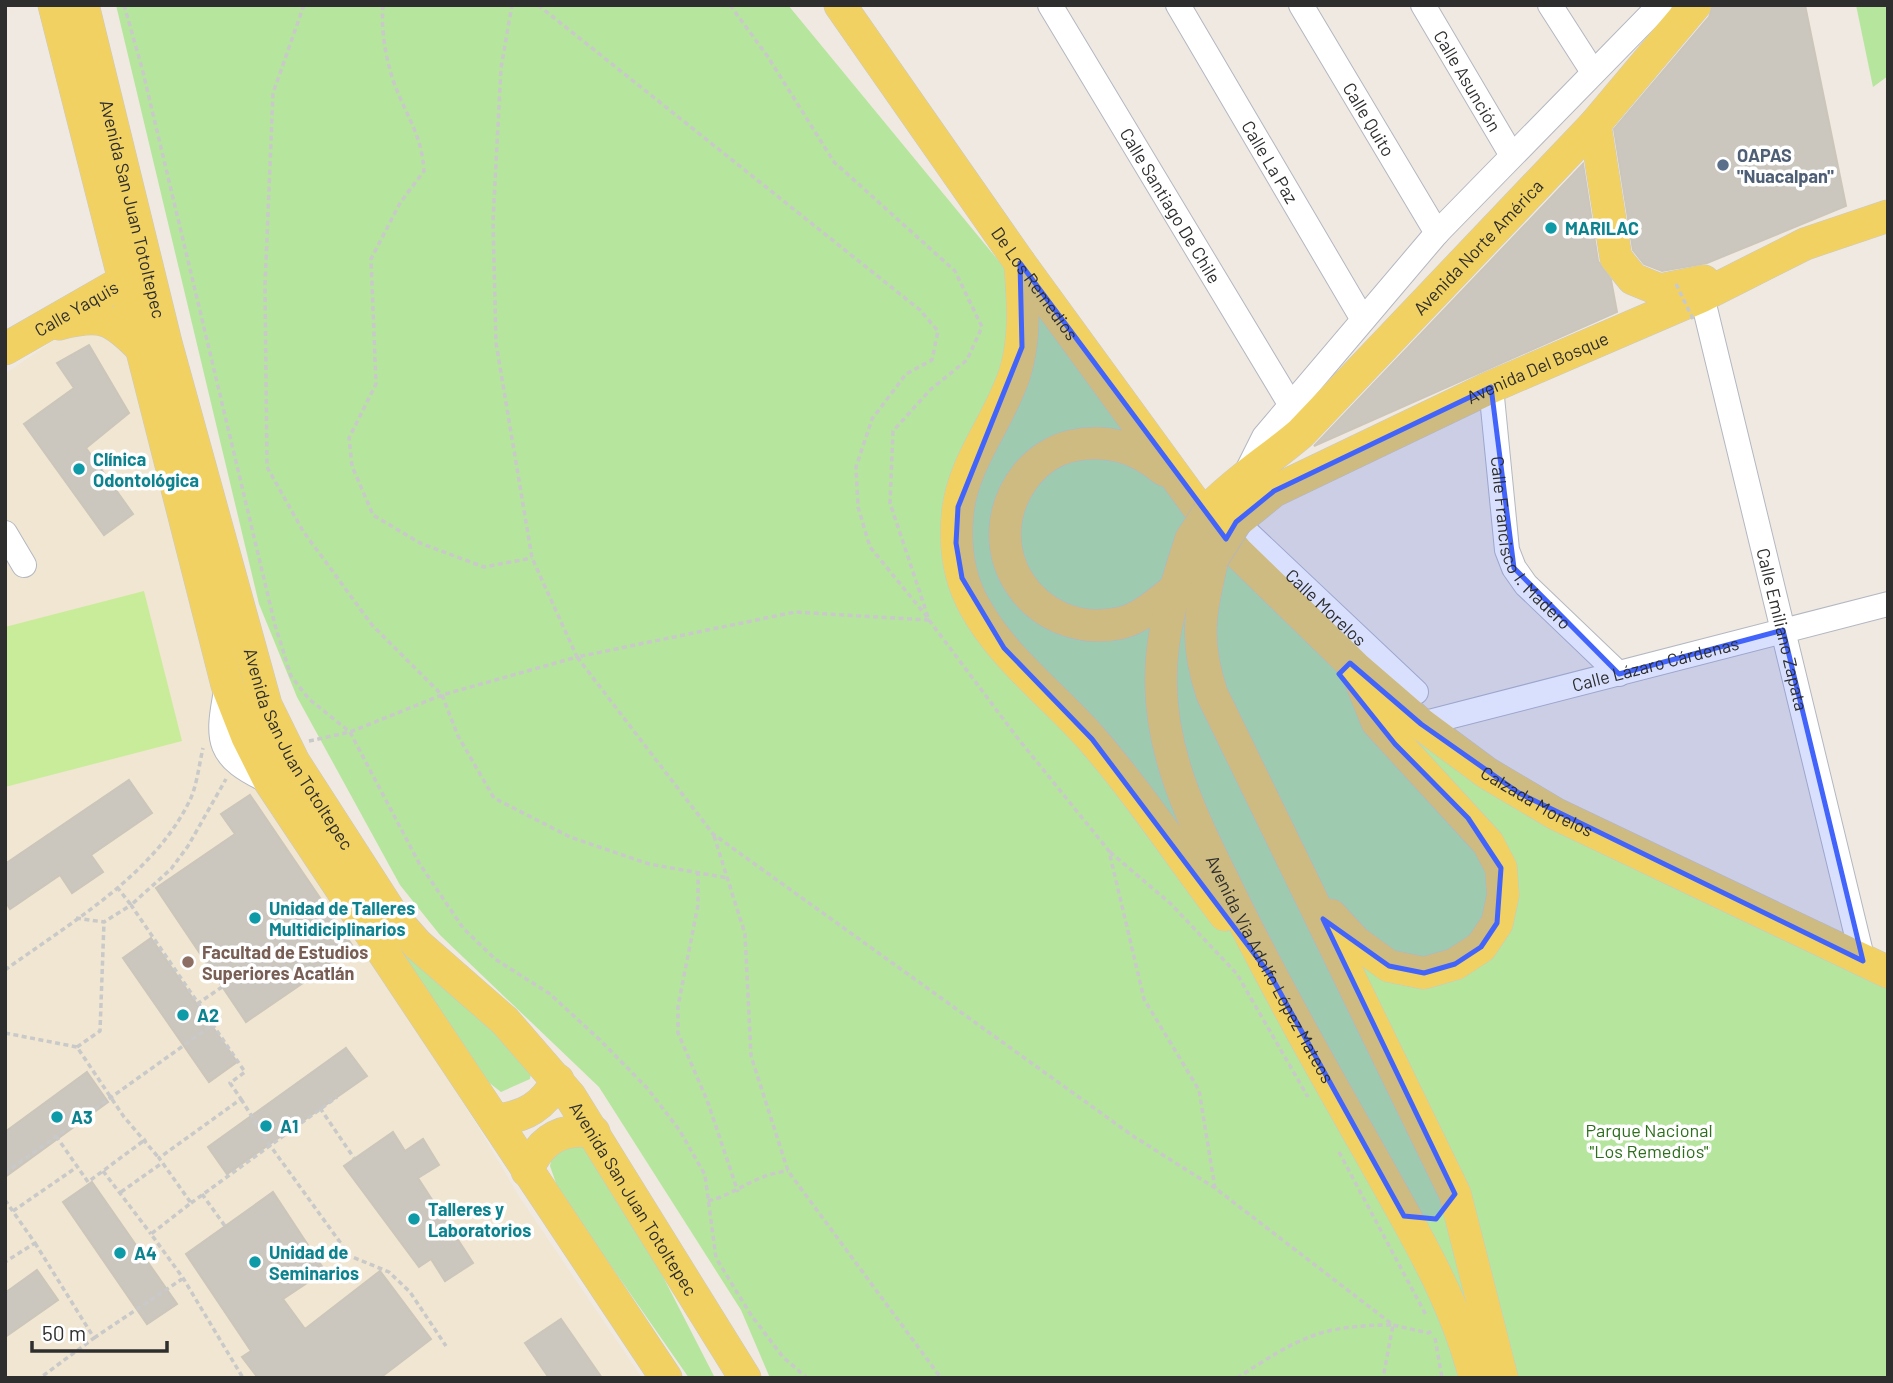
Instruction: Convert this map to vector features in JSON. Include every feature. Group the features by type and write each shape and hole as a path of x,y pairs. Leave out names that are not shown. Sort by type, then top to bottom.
{"main road":[{"name":"Avenida San Juan Totoltepec","path":"54,5 266,705 286,746 395,919 417,944 505,1021 558,1080 594,1132 739,1371 758,1378"},
{"name":"Avenida San Juan Totoltepec","path":"83,5 136,274 142,349 227,685 247,736 270,782 666,1378"},
{"name":"De Los Remedios","path":"840,5 1020,263 1180,482 1214,550"},
{"name":"Avenida Norte América","path":"1225,512 1245,473 1276,454 1301,433 1595,124 1695,5"},
{"path":"1595,124 1616,258 1633,279 1660,290 1679,287 1709,280 1805,244"},
{"name":"Avenida Del Bosque","path":"1214,550 1225,512 1490,387 1690,300 1805,244 1888,216"},
{"path":"1020,263 1022,347 1014,376 968,473 958,507 956,543 962,578 975,608 1004,648 1092,739 1271,976"},
{"name":"Calle Yaquis","path":"5,349 136,274"},
{"path":"34,330 83,318 99,317 120,326 142,349"},
{"path":"1175,589 1152,608 1124,622 1093,626 1062,620 1036,604 1016,580 1006,550 1005,519 1016,489 1035,465 1061,448 1092,441 1123,445 1151,459 1180,482"},
{"path":"1214,550 1199,629 1201,662 1212,694 1455,1194 1502,1378"},
{"name":"Avenida Via Adolfo López Mateos","path":"1214,550 1175,589 1163,635 1161,680 1164,722 1174,767 1187,806 1271,976 1404,1216 1444,1322 1475,1378"},
{"name":"Calzada Morelos","path":"1214,550 1421,724 1488,773 1556,814 1876,966"},
{"path":"1309,890 1356,943 1389,966 1424,972 1455,964 1481,947 1497,923 1503,895 1501,868 1488,843 1377,722 1355,667"},
{"path":"1876,966 1888,993"},
{"path":"496,1120 515,1118 533,1110 548,1097 558,1080"},
{"path":"527,1171 534,1155 545,1142 560,1133 577,1129 594,1132"},
{"path":"1404,1216 1420,1222 1436,1219 1449,1209 1455,1194"}],"street":[{"name":"Calle Santiago De Chile","path":"1050,5 1292,407"},
{"path":"1177,5 1188,5"},
{"name":"Calle La Paz","path":"1177,5 1362,318"},
{"name":"Calle Quito","path":"1301,5 1437,233"},
{"name":"Calle Asunción","path":"1423,5 1511,154"},
{"path":"1550,5 1592,72"},
{"name":"Avenida Norte América","path":"1245,473 1264,437 1292,407 1362,318 1437,233 1511,154 1660,5"},
{"name":"Calle Emiliano Zapata","path":"1690,300 1876,966"},
{"name":"Calle Francisco I. Madero","path":"1490,387 1507,550 1514,568 1526,585 1619,674"},
{"name":"Calle Morelos","path":"1225,512 1416,692"},
{"path":"5,533 24,565"},
{"name":"Calle Lázaro Cárdenas","path":"1421,724 1888,604"},
{"path":"227,685 221,726 223,742 240,768 270,782"}],"path":[{"path":"124,5 145,82 275,625 291,676 309,699 350,732 419,863 463,928 495,958 550,994 648,1089 680,1131 705,1175 716,1258 751,1315 783,1357 807,1378"},
{"path":"304,5 273,93 265,286 268,467 303,531 372,625 442,695 458,736 495,798 570,838 649,864 727,878"},
{"path":"383,5 382,26 393,78 423,146 424,171 400,203 371,259 376,384 349,438 352,466 373,515 420,543 484,567 532,558"},
{"path":"512,5 500,68 493,221 496,343 532,558 577,657 713,834 1133,1136 1215,1188 1393,1325"},
{"path":"286,746 350,732 442,695 577,657 795,612 929,620 870,547 858,507 856,467 872,419 906,374 932,360 938,331 920,310 538,5"},
{"path":"5,970 117,887 154,855 191,800 205,739"},
{"path":"76,918 104,922 131,905 170,869 188,846 234,762"},
{"path":"713,834 745,934 751,1056 788,1171 941,1378"},
{"path":"1109,851 1171,904 1237,974 1312,1103"},
{"path":"698,871 698,905 678,1006 678,1033 707,1100 738,1192"},
{"path":"117,887 245,1072 230,1083 269,1144 350,1256 389,1272 410,1292 446,1346"},
{"path":"77,1047 100,1031 104,922"},
{"path":"197,1004 222,987"},
{"path":"5,1173 212,1026"},
{"path":"5,1032 77,1047 110,1098 146,1139 191,1203"},
{"path":"151,1234 269,1144 337,1097"},
{"path":"121,1192 241,1099"},
{"path":"320,1108 355,1158"},
{"path":"56,1136 88,1182 146,1139"},
{"path":"1338,1151 1444,1322 1442,1378"},
{"path":"13,1211 77,1167"},
{"path":"103,1171 183,1278 243,1378"},
{"path":"708,1201 738,1192 766,1173 788,1171"},
{"path":"202,1194 225,1226"},
{"path":"5,1200 94,1338"},
{"path":"5,1262 35,1243"},
{"path":"40,1378 183,1278"},
{"path":"1237,1378 1315,1332 1349,1325 1393,1325 1428,1333 1444,1322"},
{"path":"1383,1378 1393,1325"}],"highlighted area":[{"path":"1020,263 1226,539 1236,522 1274,491 1491,387 1514,568 1619,674 1783,630 1863,961 1519,793 1421,724 1350,663 1339,674 1395,744 1468,818 1501,868 1497,923 1481,947 1455,964 1424,973 1389,966 1323,919 1455,1194 1436,1219 1404,1216 1271,976 1092,739 1004,648 962,578 956,543 958,507 1022,347"}],"shaded area":[{"name":"Facultad de Estudios Superiores Acatlán","path":"97,329 130,352 266,799 477,1125 518,1195 642,1378 5,1378 5,374 69,330"}],"green space":[{"name":"Parque Nacional \"Los Remedios\"","path":"116,5 788,5 1035,305 1437,751 1888,971 1888,1378 770,1378 741,1310 599,1087 440,935 400,885 297,697 259,604"},
{"path":"1856,5 1888,5 1888,76 1873,87"},
{"path":"144,591 182,741 5,787 5,627"},
{"path":"313,831 533,1060 530,1079 501,1092 487,1081"},
{"path":"584,1143 617,1187 715,1378 689,1378 588,1233 563,1203 550,1166 553,1151"}],"building":[{"name":"OAPAS \"Nuacalpan\"","path":"1713,5 1805,5 1846,206 1707,263 1662,271 1644,264 1633,250 1614,129 1709,17"},
{"name":"MARILAC","path":"1583,164 1598,261 1611,280 1617,312 1314,446"},
{"path":"89,345 129,413 86,448 133,514 104,535 24,424 74,388 57,363"},
{"path":"129,780 152,813 91,855 103,872 72,893 60,875 10,909 5,901 5,864"},
{"name":"Unidad de Talleres Multidiciplinarios","path":"250,795 354,948 246,1022 156,888 235,834 221,814"},
{"name":"A2","path":"151,938 237,1062 209,1082 123,958"},
{"name":"A1","path":"346,1048 367,1076 227,1174 208,1147"},
{"name":"A3","path":"87,1072 108,1102 5,1177 5,1132"},
{"name":"Talleres y Laboratorios","path":"393,1132 405,1151 423,1139 439,1165 418,1178 473,1263 445,1281 431,1259 419,1267 344,1166"},
{"name":"A4","path":"92,1182 177,1304 147,1324 63,1202"},
{"path":"273,1192 325,1271 283,1299 305,1329 380,1271 431,1339 380,1378 258,1378 242,1357 251,1351 186,1254"},
{"path":"37,1270 58,1300 5,1337 5,1293"},
{"path":"561,1319 602,1378 549,1378 525,1343"}],"place":[{"name":"OAPAS \"Nuacalpan\"","path":"1723,165"},
{"name":"MARILAC","path":"1551,228"},
{"name":"Clínica Odontológica","path":"79,469"},
{"name":"Unidad de Talleres Multidiciplinarios","path":"255,918"},
{"name":"Facultad de Estudios Superiores Acatlán","path":"188,962"},
{"name":"A2","path":"183,1015"},
{"name":"A3","path":"57,1117"},
{"name":"A1","path":"266,1126"},
{"name":"Talleres y Laboratorios","path":"414,1219"},
{"name":"A4","path":"120,1253"},
{"name":"Unidad de Seminarios","path":"255,1262"}]}
